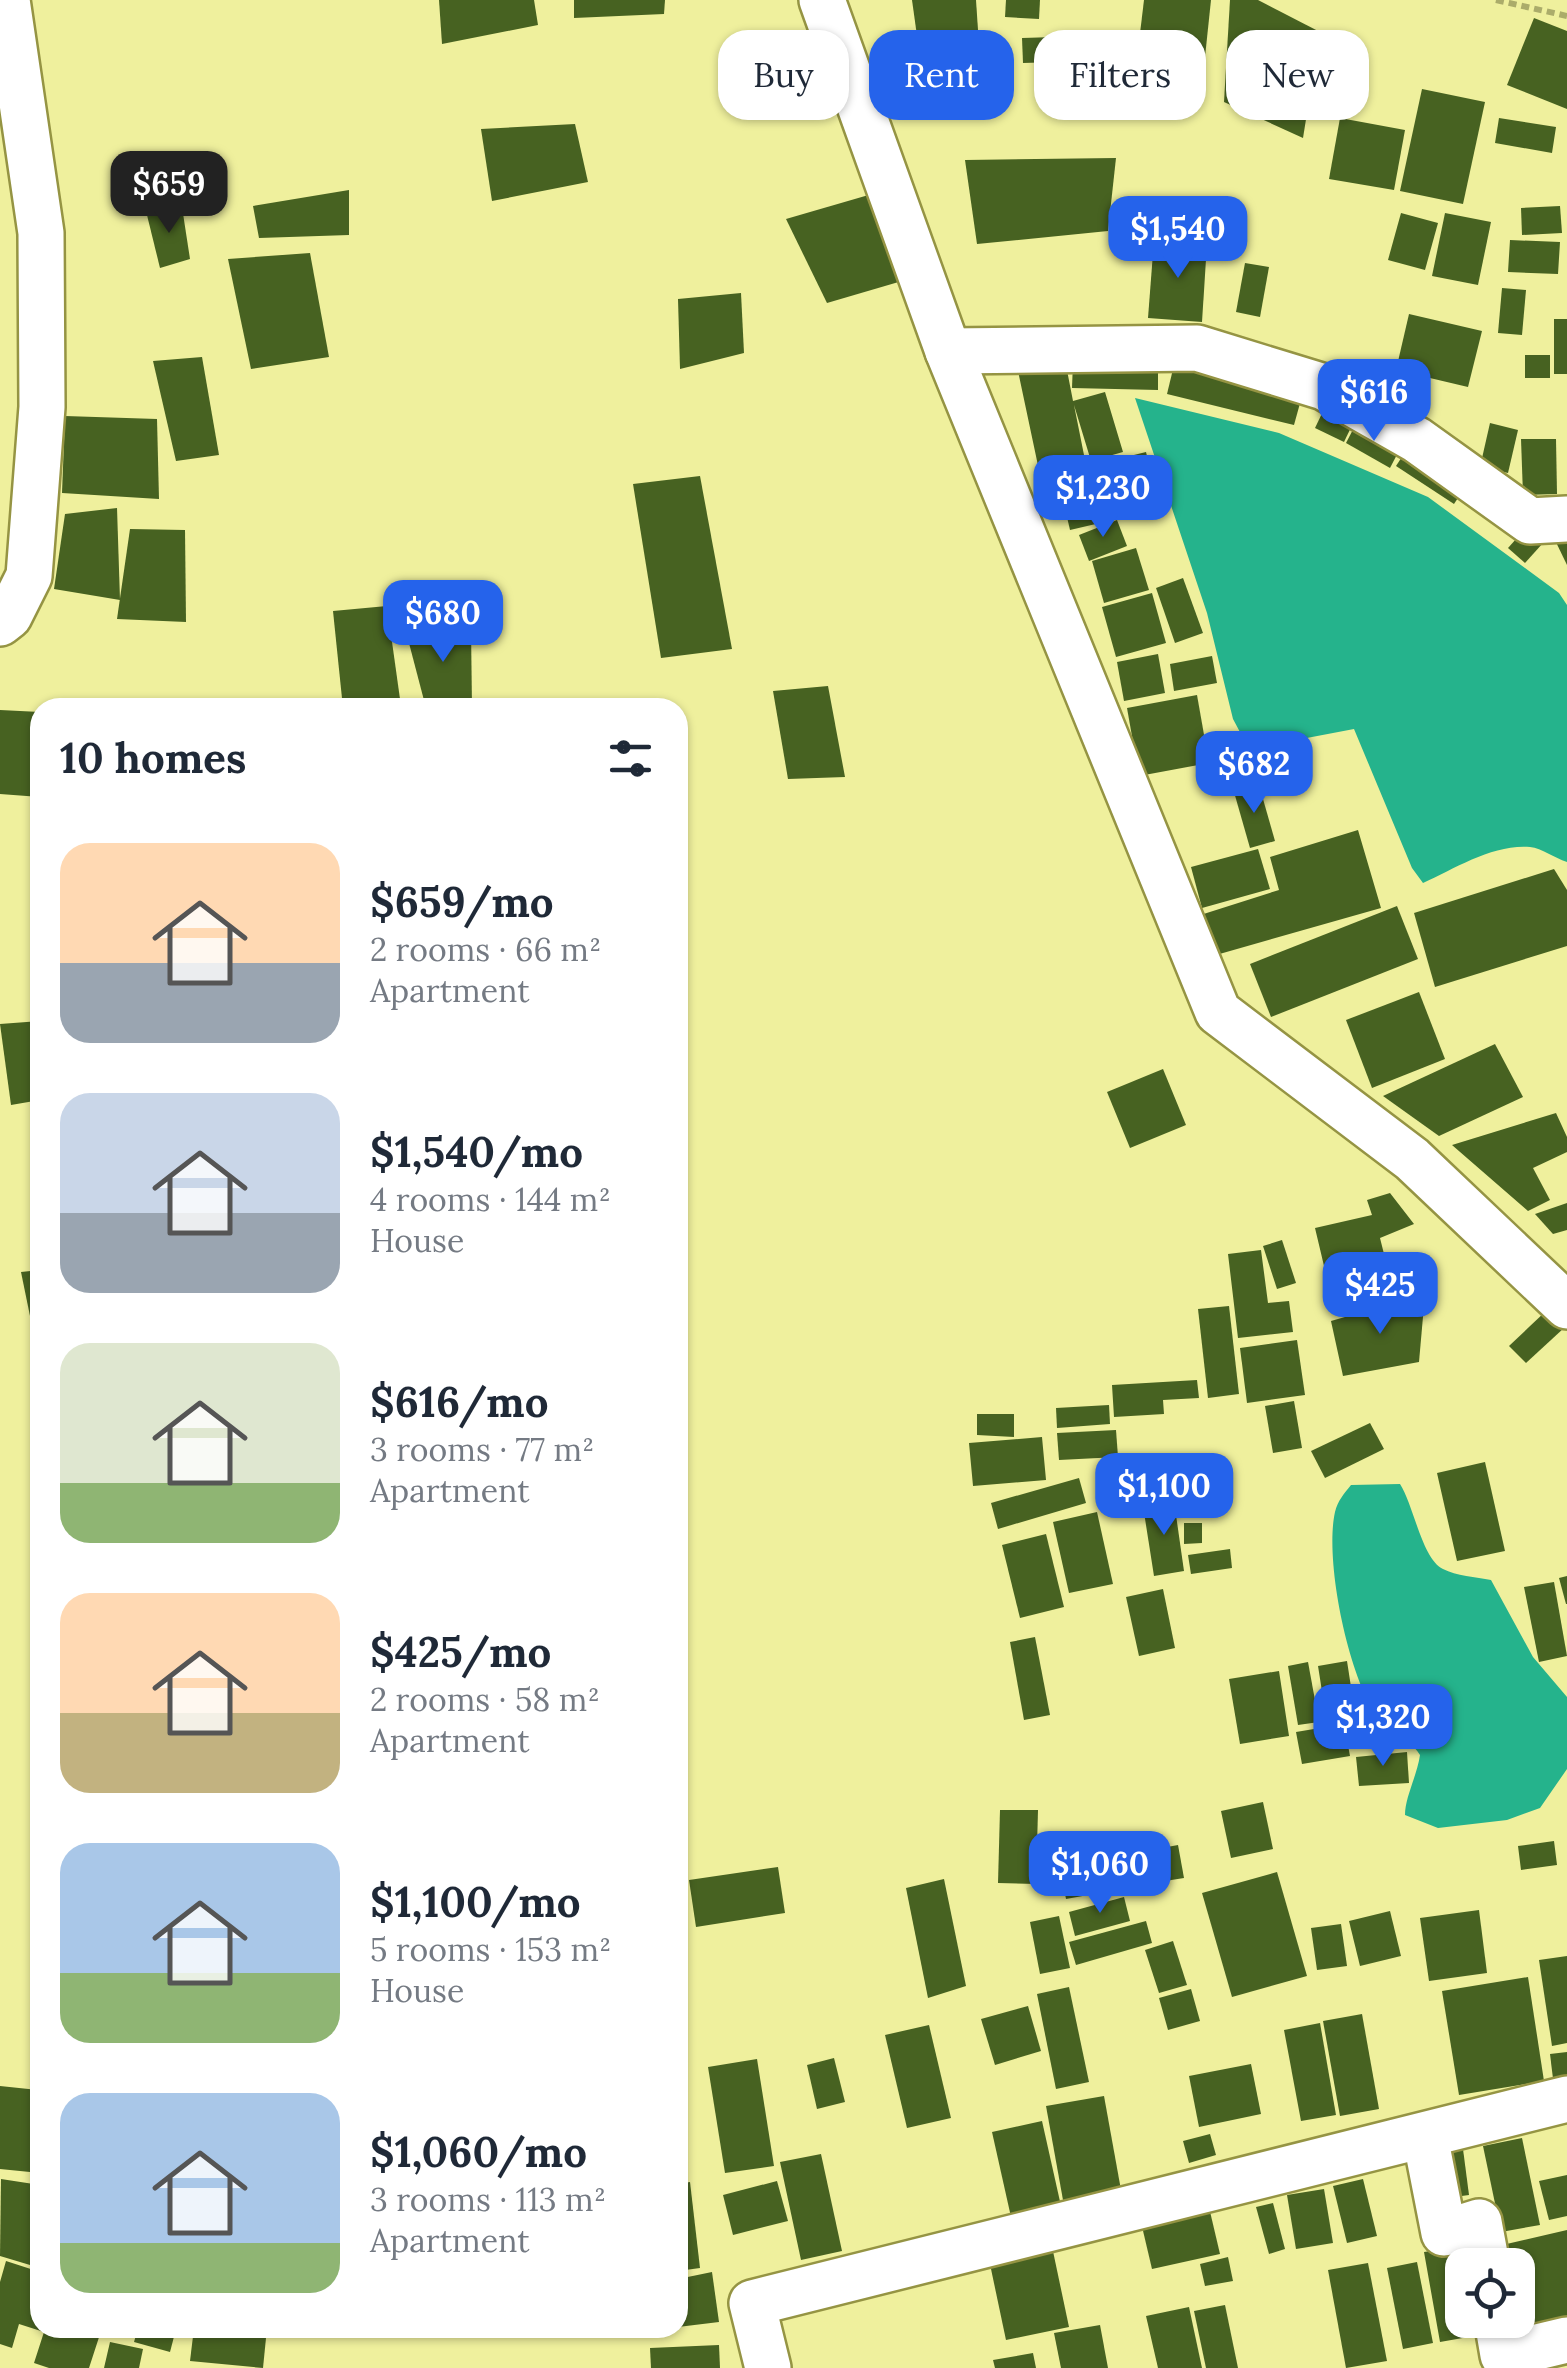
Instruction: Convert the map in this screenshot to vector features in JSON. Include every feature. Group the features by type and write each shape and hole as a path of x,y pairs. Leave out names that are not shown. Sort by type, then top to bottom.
{"street":[{"path":"0,622 9,616 29,576 42,406 42,233 7,0"},
{"path":"822,0 948,351 1218,1012 1412,1159 1567,1306"},
{"path":"948,351 1198,348 1324,387 1417,440 1530,521 1567,519"},
{"path":"768,2368 752,2303 1567,2099"},
{"path":"1424,2136 1444,2233 1478,2222 1483,2248"},
{"path":"1501,2338 1504,2355 1567,2340"}],"path":[{"path":"1496,0 1567,16"}],"shaded area":[{"path":"1135,398 1279,433 1428,497 1559,593 1567,605 1567,862 1535,848 1502,849 1423,883 1412,868 1354,729 1249,749 1233,719 1207,613"},
{"path":"1400,1484 1429,1555 1443,1569 1491,1580 1533,1657 1567,1697 1567,1769 1540,1808 1507,1820 1438,1828 1405,1815 1420,1755 1380,1721 1369,1703 1349,1650 1333,1560 1336,1508 1351,1485"}],"building":[{"path":"439,0 534,0 538,25 442,44"},
{"path":"574,0 665,0 664,14 574,18"},
{"path":"912,0 976,0 978,30 916,30"},
{"path":"1006,0 1040,0 1039,19 1005,17"},
{"path":"1144,0 1211,0 1206,48 1206,30 1140,30"},
{"path":"1230,0 1258,0 1316,30 1228,30"},
{"path":"1534,18 1567,31 1567,109 1507,85"},
{"path":"1022,38 1034,38 1034,63 1023,63"},
{"path":"1422,89 1485,102 1463,204 1400,191"},
{"path":"1499,118 1556,127 1552,153 1495,143"},
{"path":"1264,120 1306,120 1303,138"},
{"path":"1340,120 1405,130 1394,190 1329,179"},
{"path":"575,124 588,182 492,201 481,129"},
{"path":"1116,158 1108,231 977,244 965,160"},
{"path":"349,190 349,235 259,238 253,206"},
{"path":"872,194 902,281 827,303 786,219"},
{"path":"1560,206 1562,233 1522,235 1521,208"},
{"path":"182,207 190,259 160,268 146,211"},
{"path":"1401,213 1438,223 1425,270 1388,260"},
{"path":"1445,213 1491,222 1478,285 1432,276"},
{"path":"1154,240 1207,244 1202,322 1148,318"},
{"path":"1510,240 1560,242 1558,274 1508,272"},
{"path":"310,253 329,357 251,369 228,259"},
{"path":"1245,263 1269,267 1260,317 1236,312"},
{"path":"1502,288 1526,290 1522,335 1498,333"},
{"path":"741,293 744,353 680,369 678,299"},
{"path":"1409,314 1482,331 1468,387 1396,370"},
{"path":"1554,319 1567,319 1567,374 1554,374"},
{"path":"1525,355 1550,355 1550,378 1525,378"},
{"path":"202,357 219,455 176,461 153,361"},
{"path":"1065,360 1073,401 1105,392 1123,452 1091,461 1074,405 1086,465 1040,475 1018,371"},
{"path":"1073,362 1158,365 1158,390 1072,388"},
{"path":"1174,365 1302,396 1294,425 1167,394"},
{"path":"1327,403 1356,417 1344,442 1315,428"},
{"path":"65,416 157,419 159,499 62,493"},
{"path":"1358,420 1402,445 1390,468 1346,443"},
{"path":"1490,423 1518,430 1508,473 1480,467"},
{"path":"1521,439 1556,439 1557,494 1523,495"},
{"path":"1409,446 1467,484 1454,504 1396,466"},
{"path":"1146,452 1160,509 1070,530 1057,474"},
{"path":"700,476 732,649 661,658 633,484"},
{"path":"117,508 120,600 54,589 65,514"},
{"path":"1117,520 1127,546 1089,561 1079,535"},
{"path":"130,529 185,530 186,622 117,619"},
{"path":"1525,529 1543,543 1525,563 1508,548"},
{"path":"1567,530 1567,565 1553,536"},
{"path":"1136,548 1149,590 1104,603 1092,561"},
{"path":"1183,578 1203,633 1175,643 1156,588"},
{"path":"1152,593 1166,643 1116,657 1102,607"},
{"path":"387,606 400,698 342,698 333,611"},
{"path":"404,624 471,628 472,698 423,698"},
{"path":"1158,654 1165,693 1124,701 1117,662"},
{"path":"1212,656 1217,683 1174,691 1170,664"},
{"path":"828,686 845,777 788,779 773,691"},
{"path":"1197,695 1209,763 1139,776 1127,708"},
{"path":"0,710 30,712 30,796 0,794"},
{"path":"1259,785 1275,841 1250,848 1234,792"},
{"path":"1358,830 1381,908 1216,955 1191,918 1279,890 1270,857"},
{"path":"1258,849 1270,889 1202,908 1191,867"},
{"path":"1554,869 1567,890 1567,946 1435,987 1414,913"},
{"path":"1397,906 1418,959 1271,1017 1250,964"},
{"path":"1419,992 1445,1059 1372,1088 1346,1020"},
{"path":"30,1022 30,1102 11,1105 0,1024"},
{"path":"1495,1044 1523,1097 1439,1136 1383,1096"},
{"path":"1163,1069 1186,1125 1130,1148 1107,1092"},
{"path":"1556,1113 1567,1137 1567,1152 1533,1168 1550,1200 1528,1211 1452,1145"},
{"path":"1390,1193 1414,1224 1380,1238 1394,1294 1334,1308 1315,1228 1372,1215 1367,1200"},
{"path":"1567,1203 1567,1230 1553,1234 1535,1214"},
{"path":"1282,1240 1296,1283 1277,1289 1263,1246"},
{"path":"1261,1250 1268,1303 1289,1301 1293,1332 1238,1338 1228,1254"},
{"path":"30,1271 30,1316 21,1272"},
{"path":"1425,1294 1419,1362 1343,1376 1331,1321"},
{"path":"1229,1306 1239,1394 1208,1398 1198,1309"},
{"path":"1547,1310 1564,1328 1526,1363 1509,1346"},
{"path":"1297,1340 1305,1395 1247,1403 1240,1348"},
{"path":"1197,1380 1199,1398 1163,1400 1164,1414 1114,1417 1112,1385"},
{"path":"1294,1401 1302,1448 1273,1453 1265,1406"},
{"path":"1109,1405 1110,1424 1057,1428 1056,1408"},
{"path":"977,1414 1014,1414 1014,1437 977,1435"},
{"path":"1370,1423 1384,1449 1325,1478 1311,1451"},
{"path":"1116,1430 1118,1457 1059,1460 1057,1433"},
{"path":"1042,1437 1046,1480 973,1486 969,1443"},
{"path":"1485,1462 1505,1551 1457,1561 1437,1473"},
{"path":"1143,1470 1171,1470 1171,1496 1144,1496"},
{"path":"1199,1476 1199,1497 1177,1498 1176,1477"},
{"path":"1079,1478 1086,1503 998,1529 991,1503"},
{"path":"1174,1501 1184,1571 1154,1576 1143,1506"},
{"path":"1097,1512 1113,1584 1069,1593 1053,1522"},
{"path":"1184,1523 1202,1523 1202,1543 1184,1544"},
{"path":"1046,1534 1064,1607 1020,1618 1002,1545"},
{"path":"1230,1549 1232,1568 1191,1574 1188,1555"},
{"path":"1567,1576 1567,1604 1566,1604 1559,1578"},
{"path":"1554,1582 1567,1656 1539,1662 1524,1587"},
{"path":"1163,1589 1175,1648 1139,1656 1126,1597"},
{"path":"1035,1637 1050,1715 1024,1720 1010,1642"},
{"path":"1347,1661 1355,1713 1326,1717 1318,1666"},
{"path":"1308,1662 1319,1722 1298,1725 1288,1666"},
{"path":"1279,1671 1289,1736 1240,1744 1229,1679"},
{"path":"1344,1724 1350,1756 1302,1764 1296,1732"},
{"path":"1407,1752 1409,1783 1359,1786 1356,1757"},
{"path":"1263,1802 1273,1849 1231,1858 1221,1811"},
{"path":"1000,1810 1038,1810 1036,1884 998,1883"},
{"path":"1554,1841 1557,1865 1521,1870 1518,1846"},
{"path":"1178,1845 1184,1878 1140,1885 1135,1853"},
{"path":"1121,1857 1127,1888 1066,1899 1060,1869"},
{"path":"778,1867 785,1913 696,1927 689,1880"},
{"path":"1277,1872 1307,1976 1232,1997 1202,1893"},
{"path":"944,1879 966,1986 928,1998 906,1888"},
{"path":"1124,1897 1130,1921 1075,1936 1069,1912"},
{"path":"1479,1910 1487,1973 1429,1981 1420,1918"},
{"path":"1390,1911 1401,1956 1360,1966 1349,1921"},
{"path":"1059,1916 1070,1968 1040,1974 1030,1922"},
{"path":"1146,1921 1152,1943 1076,1965 1069,1942"},
{"path":"1341,1924 1347,1966 1317,1970 1311,1928"},
{"path":"1173,1941 1187,1985 1159,1993 1145,1950"},
{"path":"1567,1956 1567,2043 1552,2046 1539,1960"},
{"path":"1528,1977 1544,2081 1459,2095 1442,1991"},
{"path":"1069,1987 1089,2082 1056,2089 1037,1994"},
{"path":"1191,1989 1200,2021 1168,2030 1159,1998"},
{"path":"1028,2006 1041,2051 995,2065 981,2019"},
{"path":"1362,2014 1379,2109 1340,2116 1323,2021"},
{"path":"1320,2023 1336,2115 1301,2121 1284,2030"},
{"path":"929,2025 951,2118 907,2128 885,2035"},
{"path":"1567,2052 1567,2085 1554,2087 1550,2054"},
{"path":"834,2058 845,2102 817,2109 807,2065"},
{"path":"757,2059 774,2166 725,2173 708,2067"},
{"path":"1251,2064 1261,2114 1199,2127 1189,2076"},
{"path":"0,2086 30,2089 30,2172 0,2169"},
{"path":"1104,2096 1121,2190 1063,2200 1046,2106"},
{"path":"1042,2121 1061,2206 1011,2217 992,2132"},
{"path":"1210,2134 1216,2155 1189,2163 1183,2141"},
{"path":"1522,2138 1540,2225 1501,2232 1483,2146"},
{"path":"1463,2149 1469,2195 1447,2198 1441,2152"},
{"path":"821,2154 842,2251 801,2260 780,2162"},
{"path":"1567,2175 1567,2216 1549,2220 1539,2181"},
{"path":"1,2179 30,2183 30,2265 0,2256"},
{"path":"1363,2179 1377,2236 1347,2243 1333,2186"},
{"path":"777,2181 788,2221 733,2235 723,2195"},
{"path":"688,2182 700,2268 688,2270"},
{"path":"1324,2189 1333,2243 1296,2249 1287,2195"},
{"path":"1208,2203 1220,2254 1152,2269 1140,2218"},
{"path":"1273,2203 1285,2249 1269,2254 1256,2207"},
{"path":"1567,2230 1567,2321 1535,2328 1535,2248 1498,2246"},
{"path":"1050,2237 1069,2327 1006,2340 987,2250"},
{"path":"1445,2249 1445,2338 1463,2338 1440,2342 1424,2252"},
{"path":"1228,2257 1233,2281 1205,2286 1200,2264"},
{"path":"6,2261 30,2269 30,2328 19,2324 12,2348 0,2344 0,2282"},
{"path":"1417,2262 1433,2343 1403,2349 1387,2268"},
{"path":"1368,2263 1387,2361 1346,2368 1328,2270"},
{"path":"712,2272 719,2322 688,2326 688,2277"},
{"path":"1225,2305 1238,2368 1206,2368 1194,2311"},
{"path":"1189,2307 1202,2368 1158,2368 1146,2316"},
{"path":"1100,2325 1108,2368 1061,2368 1054,2333"},
{"path":"42,2338 99,2338 89,2368 49,2368 34,2363"},
{"path":"135,2338 174,2338 170,2352 134,2342"},
{"path":"193,2338 266,2338 263,2368 190,2361"},
{"path":"110,2342 143,2349 139,2368 104,2368"},
{"path":"719,2345 720,2368 651,2368 650,2348"},
{"path":"1033,2353 1036,2368 995,2368 993,2360"}]}
